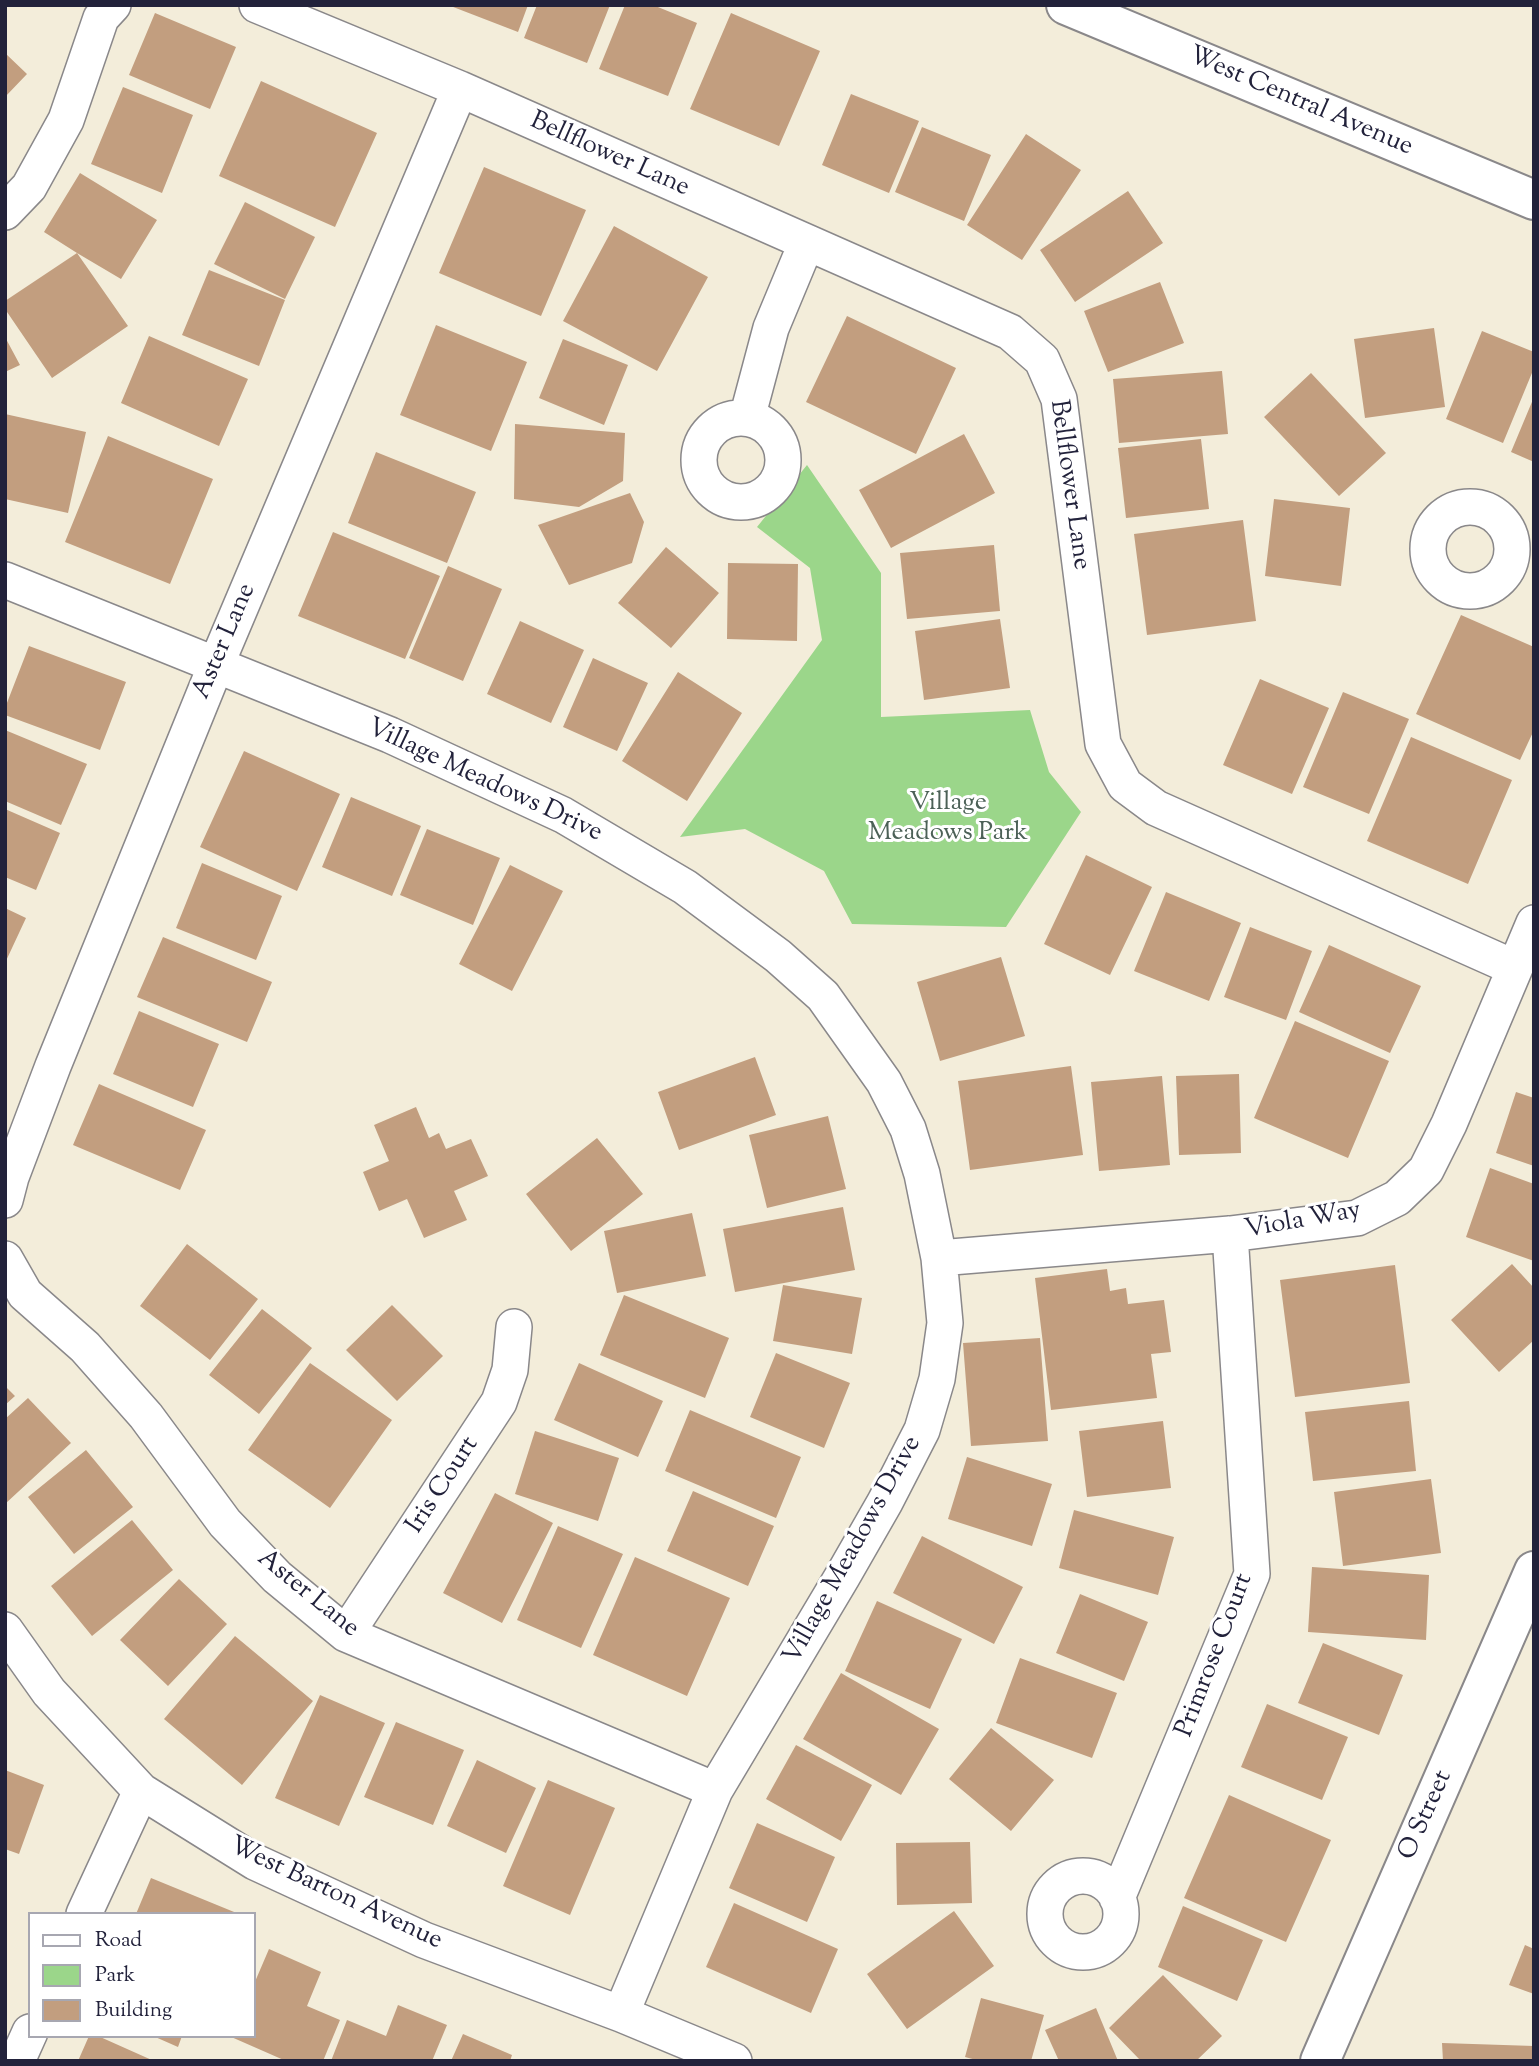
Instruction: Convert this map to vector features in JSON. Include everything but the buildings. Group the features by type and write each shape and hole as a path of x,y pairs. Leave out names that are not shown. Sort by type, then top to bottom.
{"street":[{"path":"5,212 29,187 66,120 101,18 113,5"},
{"name":"Bellflower Lane","path":"257,5 460,89 1010,332 1042,360 1059,399 1103,744 1125,785 1156,808 1515,968"},
{"name":"West Central Avenue","path":"1066,5 1534,200"},
{"name":"Aster Lane","path":"5,1199 53,1066 216,666 460,89"},
{"path":"747,418 771,328 806,244"},
{"name":"Village Meadows Drive","path":"5,580 390,735 564,815 685,887 778,956 823,996 884,1082 908,1129 922,1174 939,1258 945,1323 937,1379 922,1430 885,1503 715,1790 621,2014"},
{"name":"Viola Way","path":"939,1258 1230,1234 1357,1218 1397,1198 1426,1170 1450,1124 1534,923"},
{"name":"Primrose Court","path":"1117,1898 1252,1574 1230,1234"},
{"name":"Aster Lane","path":"5,1259 25,1293 85,1347 146,1416 225,1523 277,1577 346,1634 715,1790"},
{"name":"Iris Court","path":"346,1634 499,1402 510,1370 514,1327"},
{"name":"O Street","path":"1320,2061 1534,1571"},
{"name":"West Barton Avenue","path":"5,1630 49,1692 141,1791 254,1862 424,1940 621,2014 734,2061"},
{"path":"86,1912 141,1791"},
{"path":"16,2061 28,2036"}],"green space":[{"name":"Village Meadows Park","path":"807,465 881,573 881,717 1030,710 1049,772 1081,812 1006,927 852,924 824,871 745,829 680,837 822,640 810,568 757,527"}]}
